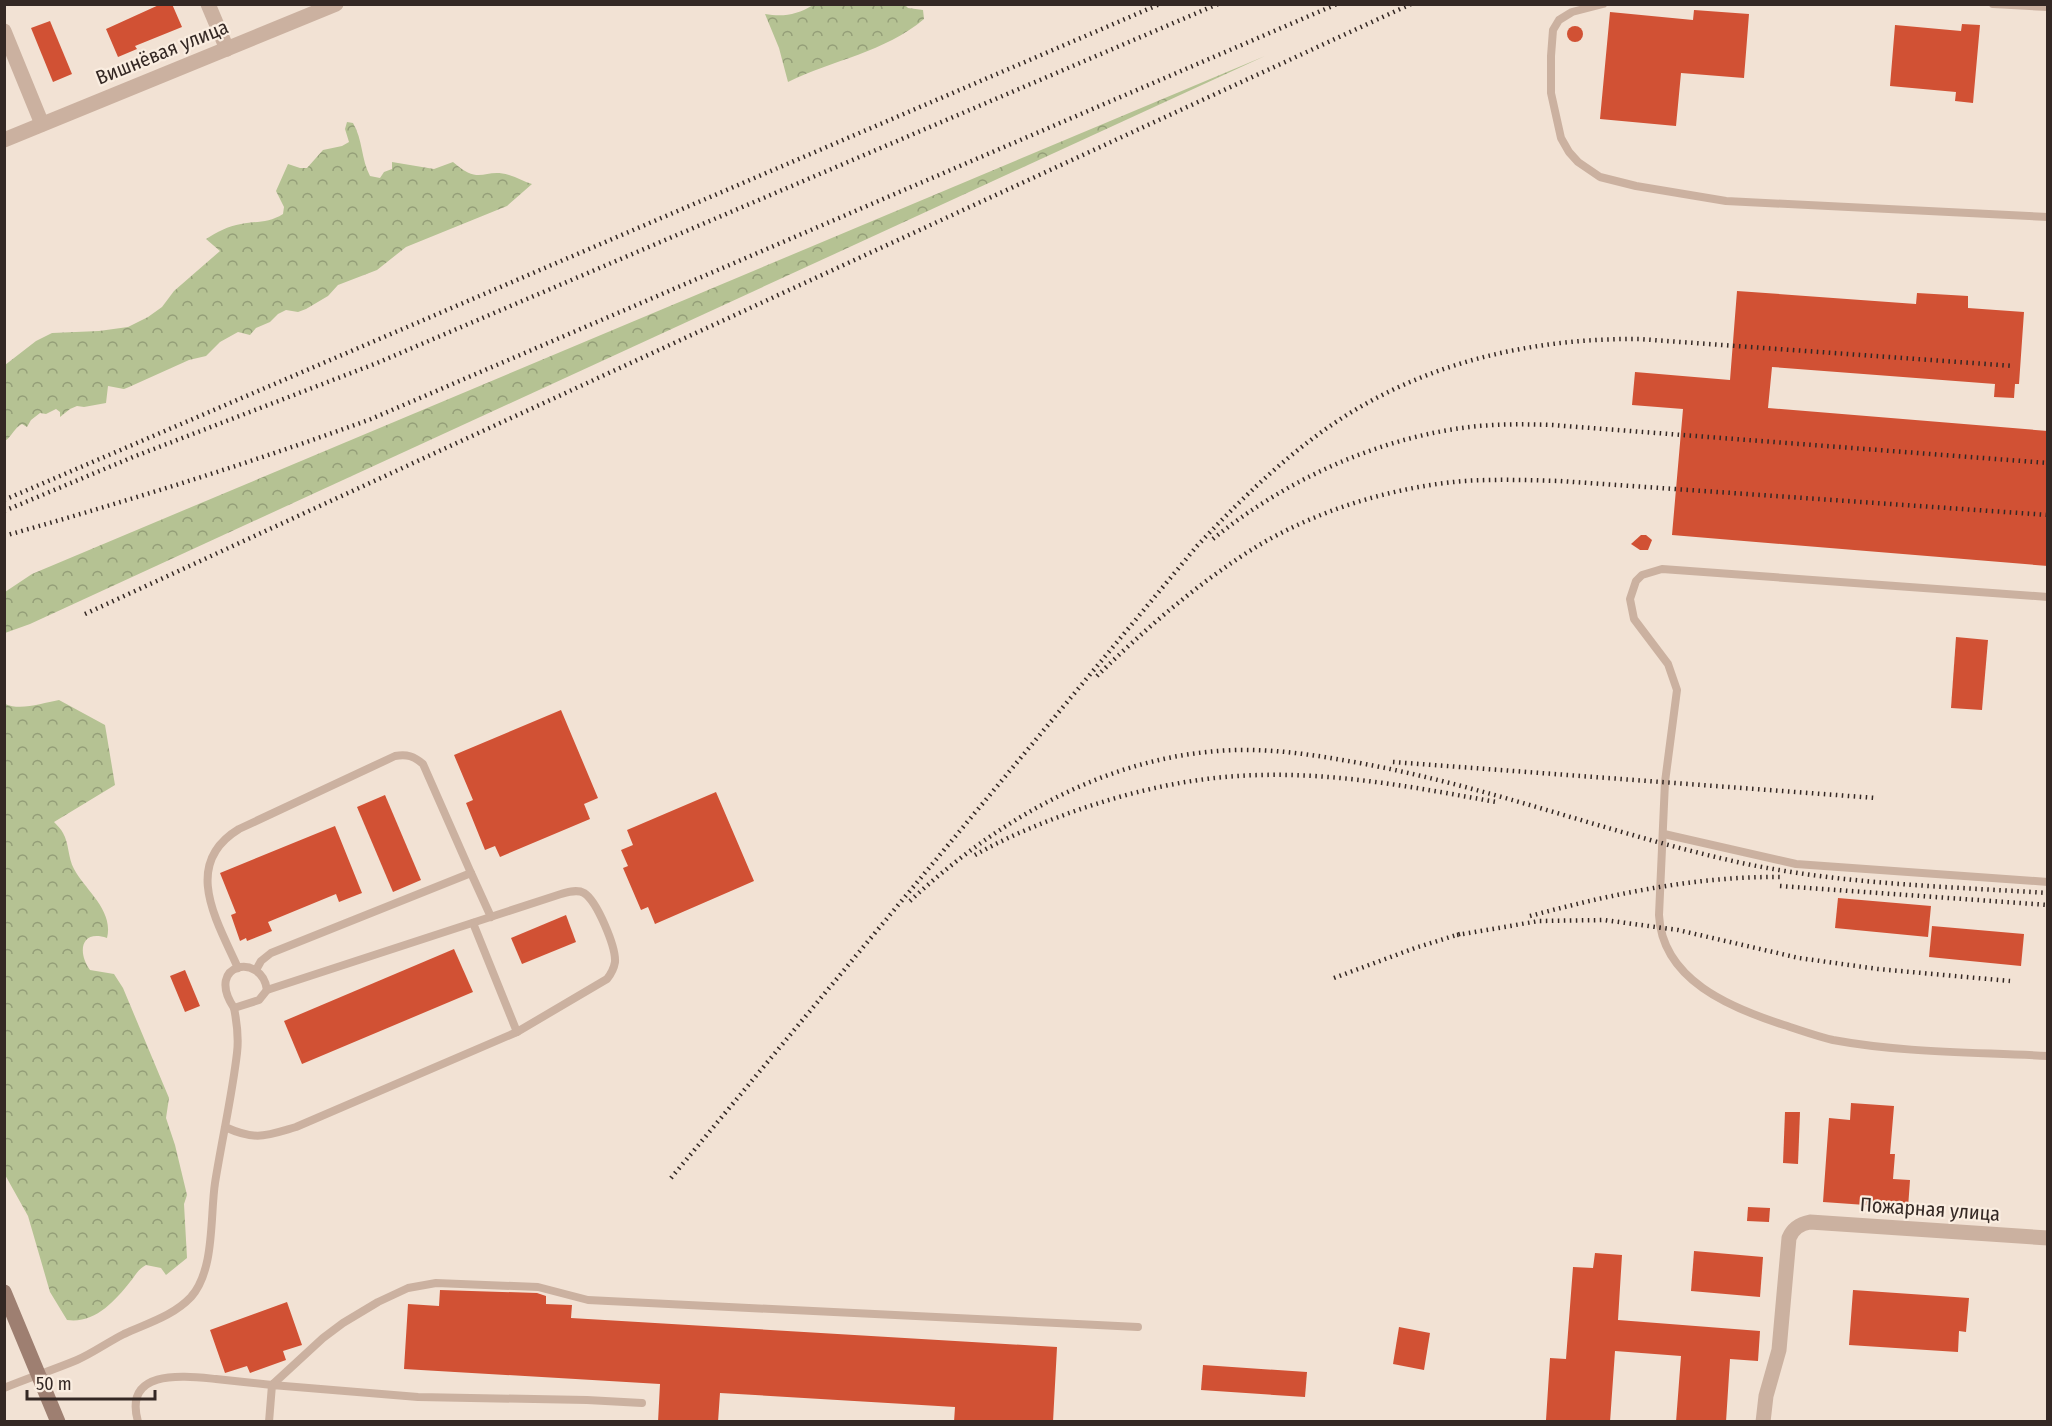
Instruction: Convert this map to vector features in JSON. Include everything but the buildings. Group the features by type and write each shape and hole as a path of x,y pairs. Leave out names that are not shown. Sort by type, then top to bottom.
{"main road":[{"path":"4,1292 58,1422"}],"street":[{"path":"208,4 226,49"},
{"name":"Вишнёвая улица","path":"4,140 336,4"},
{"path":"4,31 42,124"},
{"name":"Пожарная улица","path":"1763,1422 1766,1395 1779,1350 1789,1238 1796,1228 1810,1222 2048,1238"}],"lane":[{"path":"1603,4 1572,12 1559,20 1553,30 1551,56 1551,93 1562,138 1569,152 1578,162 1588,171 1600,177 1678,194 1726,201 2048,217"},
{"path":"1993,4 2048,7"},
{"path":"2048,597 1662,569 1642,574 1636,581 1630,599 1634,619 1668,664 1677,690 1665,782 1659,927 1671,953 1689,977 1706,992 1766,1019 1830,1039 1887,1047 2048,1056"},
{"path":"238,968 214,914 206,885 209,868 224,838 395,756 406,754 416,757 423,764 491,917"},
{"path":"1664,834 1796,864 2048,882"},
{"path":"256,970 261,961 272,953 471,873"},
{"path":"225,1127 251,1137 296,1127 517,1032 607,979 615,962 613,948 595,904 582,892 573,891 267,990 259,1000 234,1008"},
{"path":"473,923 517,1032"},
{"path":"4,1388 77,1360 126,1333 165,1317 192,1295 204,1273 215,1185 237,1052 237,1024 234,1008 226,993 224,982 226,977 238,968 249,967 262,975 267,990"},
{"path":"269,1422 272,1385 323,1338 362,1311 408,1288 436,1283 538,1287 588,1299 1138,1327"},
{"path":"138,1422 136,1403 141,1391 160,1378 187,1377 418,1397 642,1403"}],"green space":[{"path":"904,4 908,8 923,10 924,19 893,40 876,48 788,82 779,48 765,14 790,14 813,5"},
{"path":"1265,56 30,624 5,633 5,592 32,574"},
{"path":"347,122 353,123 356,129 370,176 380,178 384,172 392,169 392,162 434,169 453,162 476,175 501,173 532,184 507,206 406,247 377,270 338,285 328,296 306,309 298,312 286,310 270,322 256,328 250,335 238,332 220,342 206,356 189,360 124,389 108,386 106,403 77,406 60,417 60,412 56,409 46,414 40,413 31,420 27,427 20,425 5,441 5,365 36,341 52,333 128,327 148,317 162,307 174,291 220,251 206,239 232,226 268,220 283,214 284,207 276,191 288,164 307,168 323,150 349,142 345,129"},
{"path":"59,700 105,725 115,785 54,822 65,837 74,869 103,909 106,918 107,938 98,936 87,939 84,944 84,956 90,970 114,974 123,988 169,1098 166,1118 187,1195 184,1204 187,1258 166,1275 161,1268 146,1265 103,1310 86,1319 77,1320 67,1320 50,1292 28,1216 4,1173 5,704 25,707"}],"railway":[{"path":"4,500 1160,4"},
{"path":"4,511 133,457 377,363 1218,4"},
{"path":"4,536 189,481 371,419 1337,4"},
{"path":"85,614 1411,4"},
{"path":"671,1178 1197,546 1263,480 1299,449 1336,422 1371,401 1443,369 1520,349 1560,343 1639,339 2014,366"},
{"path":"1213,539 1272,497 1338,463 1408,439 1479,426 1552,425 2048,463"},
{"path":"1097,676 1173,607 1214,575 1256,547 1330,511 1383,495 1437,484 1488,480 1560,481 2048,515"},
{"path":"910,901 981,843 1019,818 1059,796 1101,778 1144,764 1189,754 1235,750 1265,750 1310,755 1401,771 1492,794 1674,846 1760,867 1883,883 2048,893"},
{"path":"1393,762 1876,798"},
{"path":"975,855 1037,825 1098,803 1143,791 1214,778 1262,775 1321,776 1409,787 1496,802"},
{"path":"1530,916 1592,900 1686,883 1749,877 1781,877"},
{"path":"1780,886 2048,905"},
{"path":"1457,935 1539,921 1604,920 1678,930 1799,958 1878,969 2010,981"},
{"path":"1334,978 1463,933"}]}
